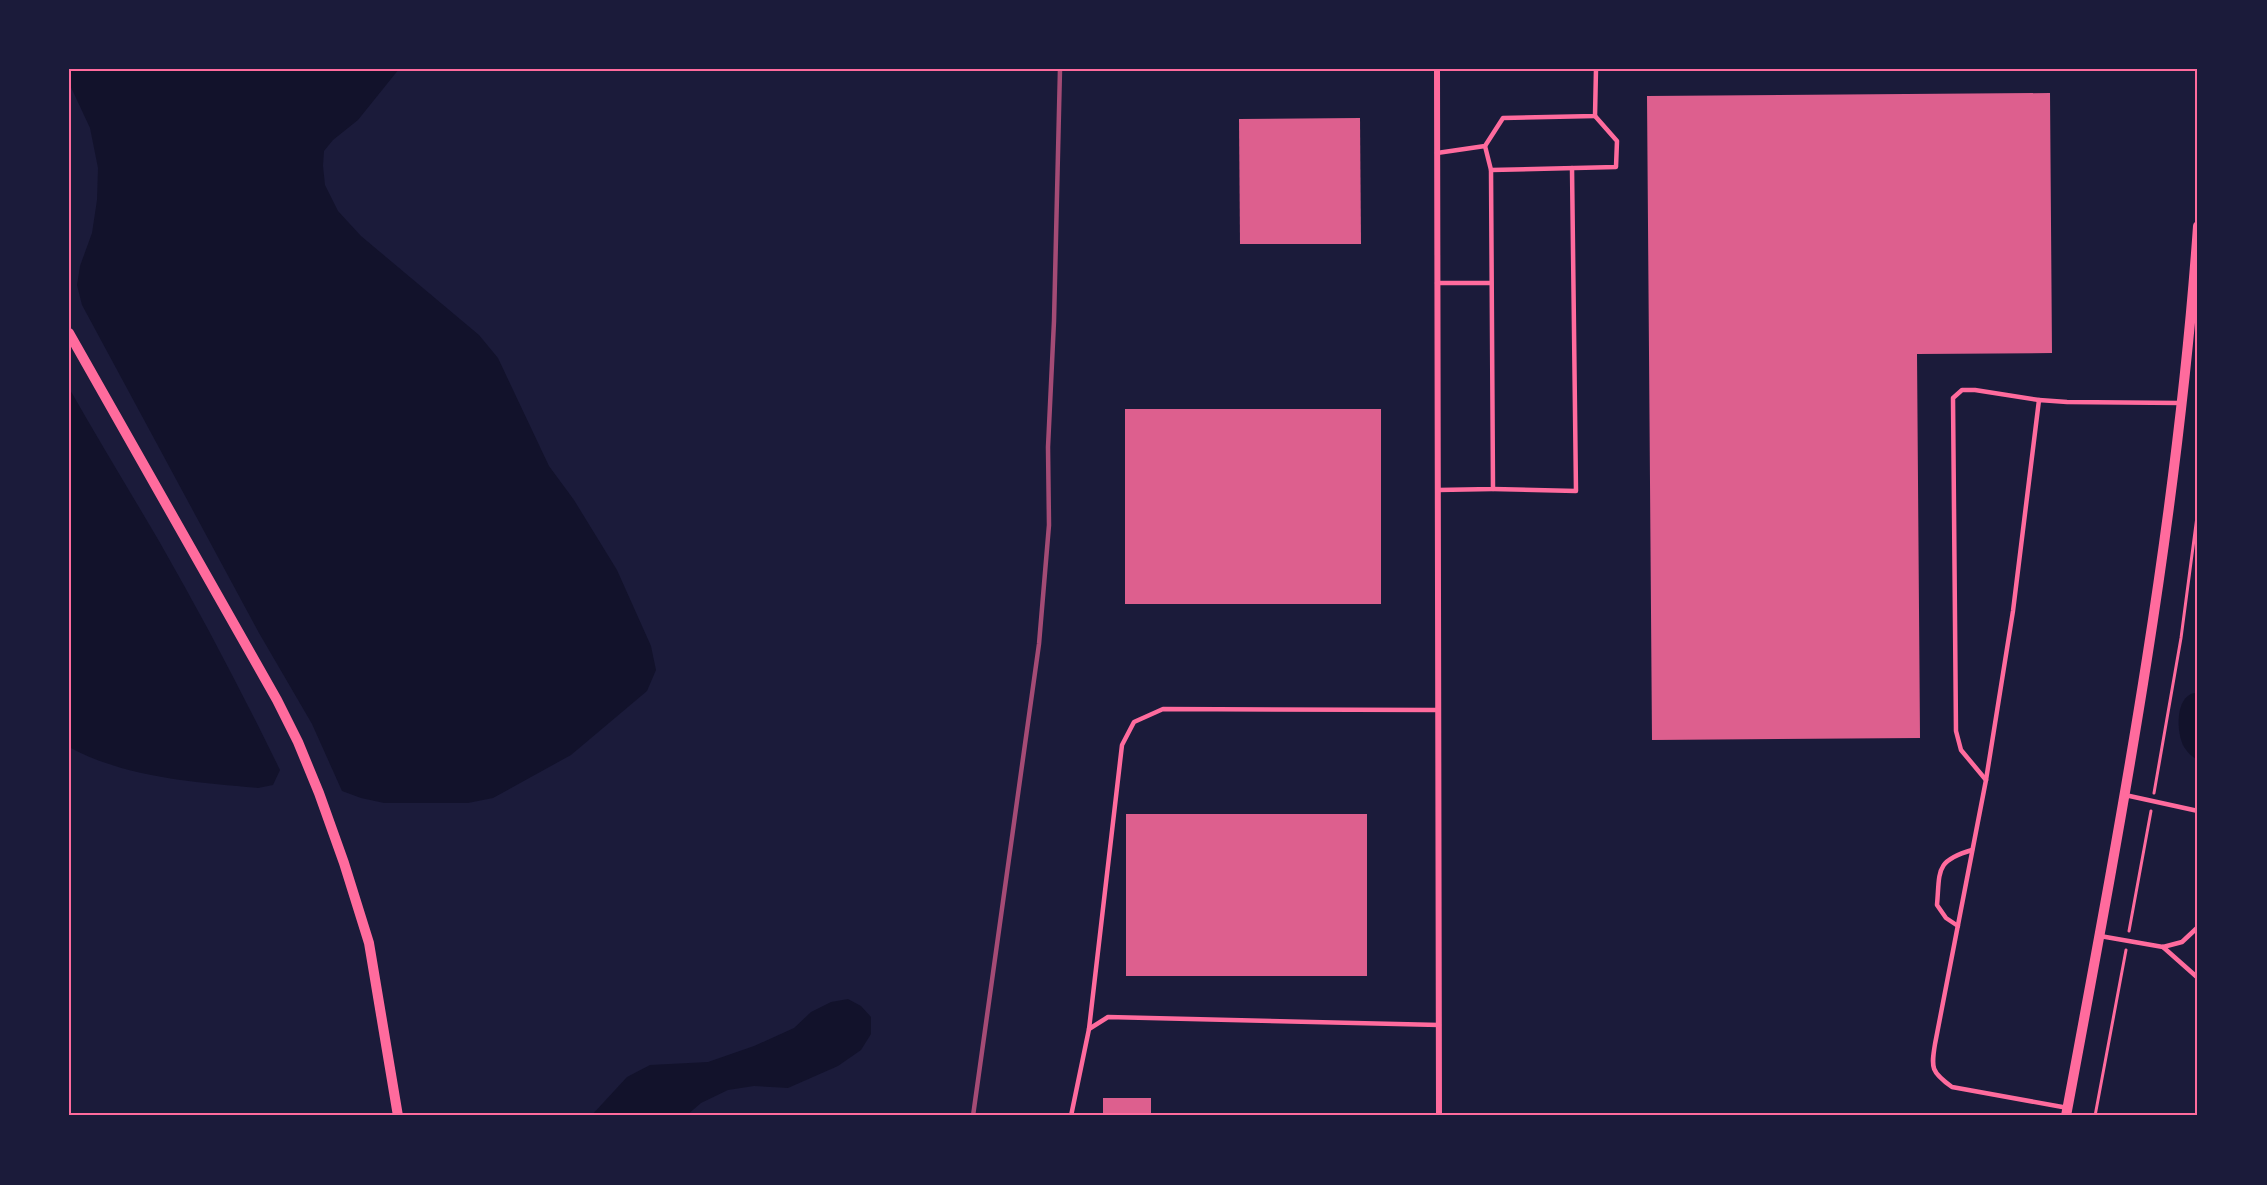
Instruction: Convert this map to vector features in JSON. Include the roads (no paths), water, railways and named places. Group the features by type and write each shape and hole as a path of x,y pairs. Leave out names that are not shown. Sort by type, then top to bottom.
{"street":[{"path":"1437,69 1439,1116"},
{"path":"2067,1112 2153,631 2182,403 2198,226"},
{"path":"69,333 277,700 298,742 345,863 369,943 398,1116"}],"lane":[{"path":"1491,170 1616,167 1617,141 1595,116 1596,69"},
{"path":"1493,489 1491,170 1485,146 1503,118 1595,116"},
{"path":"1437,153 1485,146"},
{"path":"1438,490 1576,491 1572,168"},
{"path":"1437,283 1491,283"},
{"path":"1986,780 1961,750 1956,731 1953,399 1962,390 1975,390 2067,402 2182,403"},
{"path":"2039,400 2013,611 1986,780 1932,1064 1940,1078 1952,1087 2067,1112"},
{"path":"1071,1116 1089,1029 1122,745 1134,722 1163,709 1438,710"},
{"path":"2125,795 2198,812"},
{"path":"1958,926 1946,918 1937,905 1940,872 1950,857 1972,850"},
{"path":"2100,936 2163,947 2182,942 2198,927"},
{"path":"2163,947 2198,978"},
{"path":"1089,1029 1108,1017 1439,1025"}],"railway":[{"path":"973,1116 1039,644 1049,525 1048,447 1054,321 1060,69"}]}
